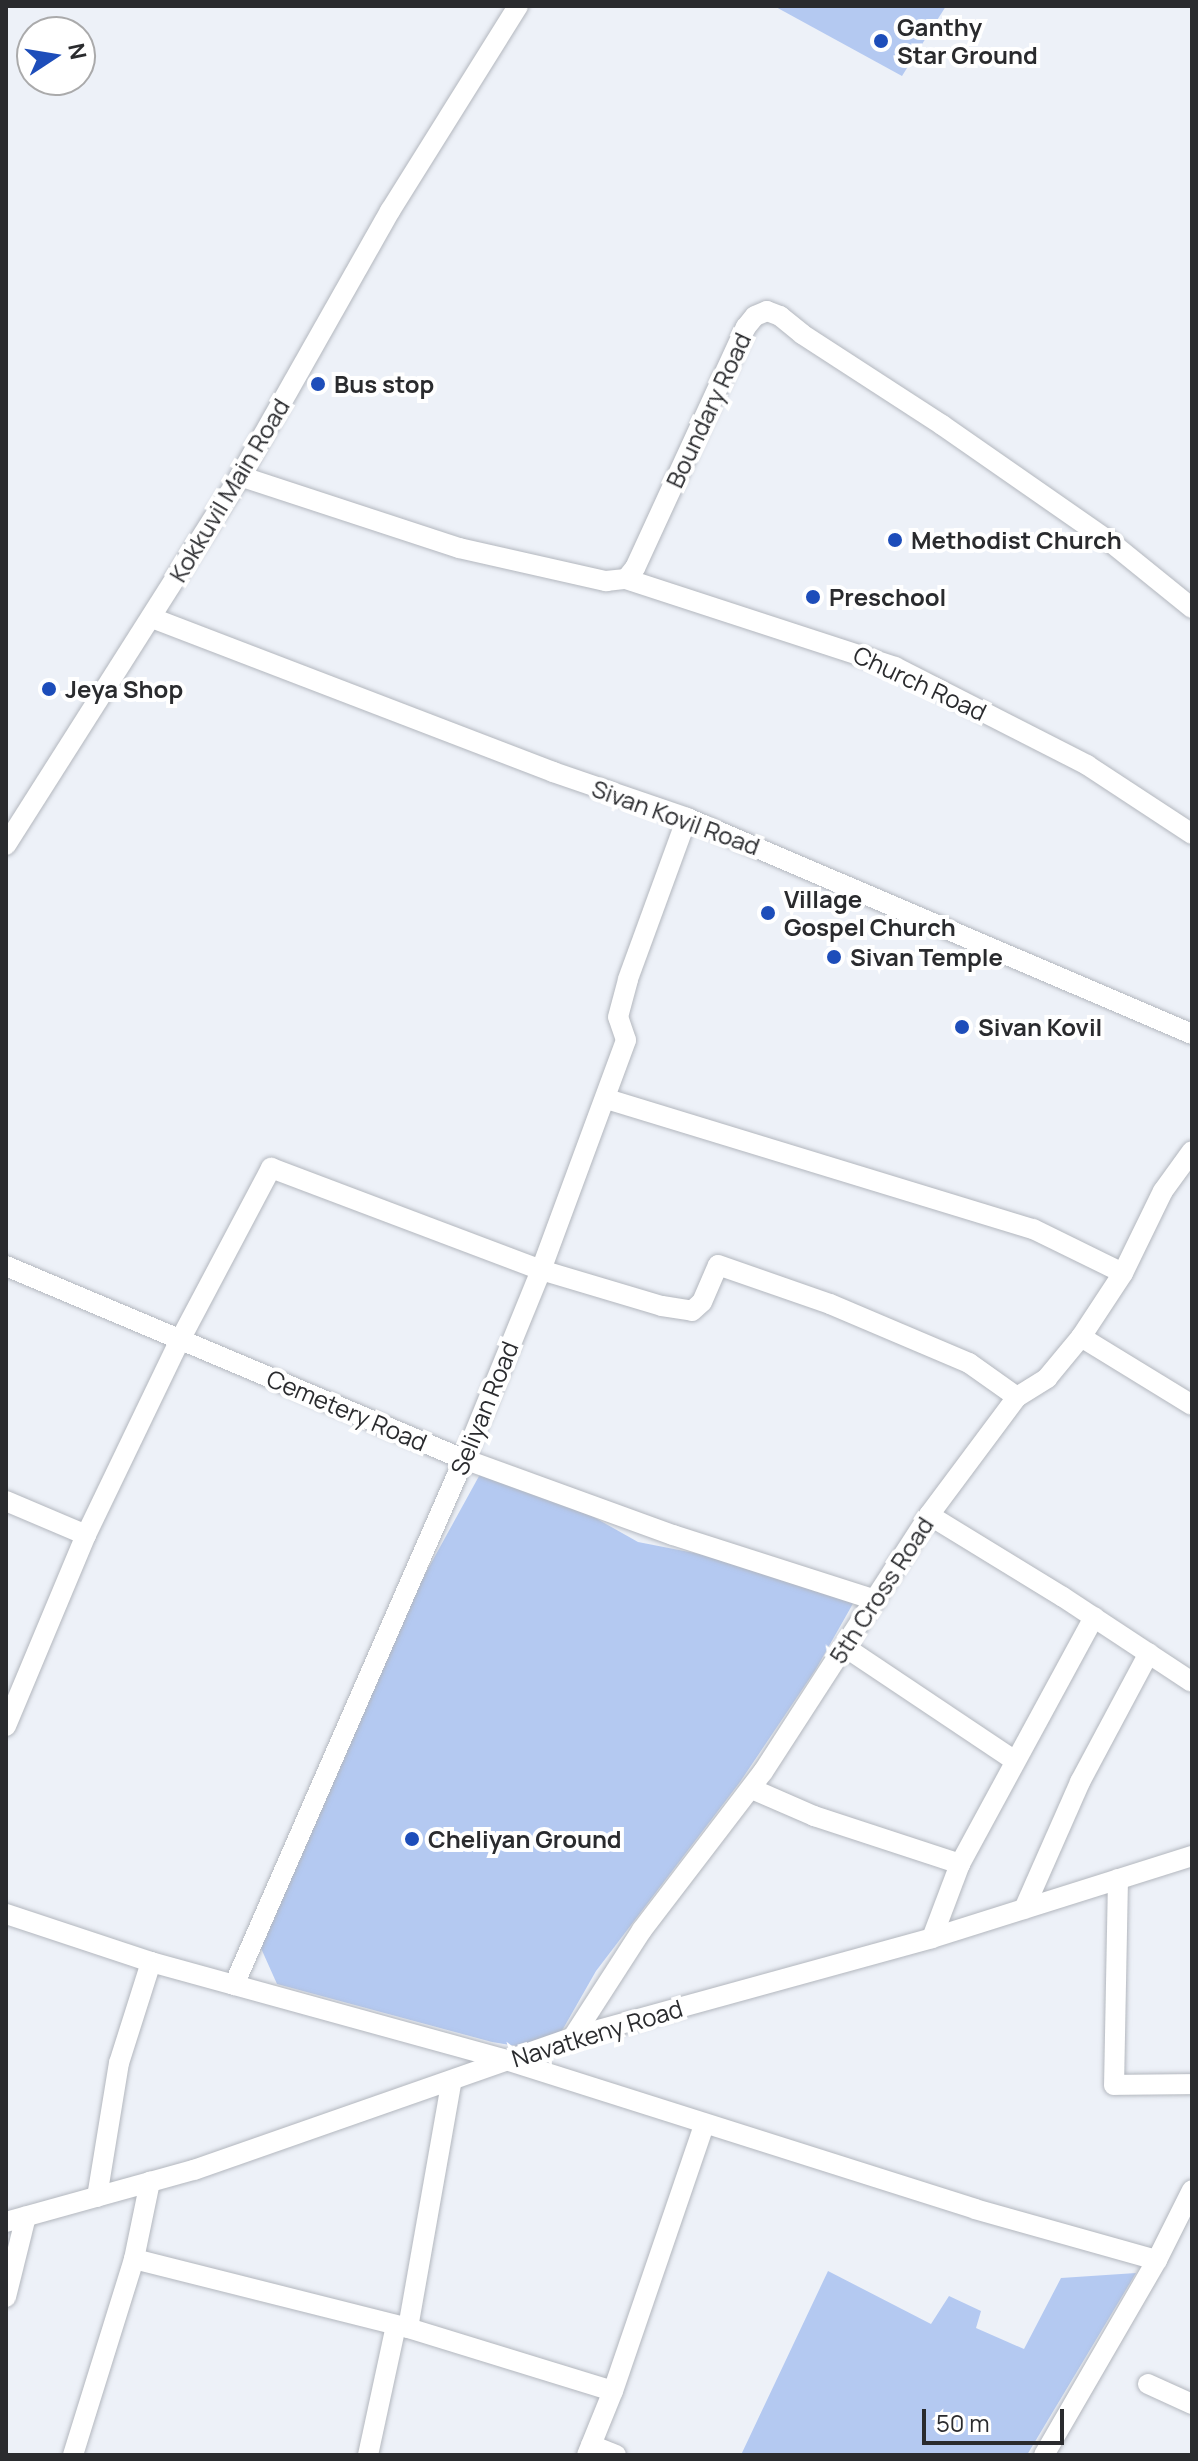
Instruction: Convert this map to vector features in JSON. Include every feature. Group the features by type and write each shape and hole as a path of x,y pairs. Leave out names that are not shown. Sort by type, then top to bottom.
{"street":[{"name":"Kokkuvil Main Road","path":"6,845 240,476 390,211 518,6"},
{"name":"Boundary Road","path":"626,579 635,568 746,327 755,316 767,311 780,316 802,334 942,425 1113,544 1192,608"},
{"path":"240,476 459,548 606,581 626,579"},
{"name":"Church Road","path":"626,579 895,667 1087,765 1192,834"},
{"name":"Sivan Kovil Road","path":"152,618 553,772 687,818 1192,1034"},
{"name":"Seliyan Road","path":"234,1985 464,1459 541,1270 578,1164 607,1099 626,1040 618,1017 628,979 687,818"},
{"path":"607,1099 1033,1229 1123,1273"},
{"name":"5th Cross Road","path":"573,2037 642,1930 752,1789 929,1515 1017,1397 1047,1378 1081,1337 1123,1273 1163,1191 1192,1151"},
{"path":"6,1726 86,1535 180,1340 271,1168 541,1270 662,1306 692,1311 702,1302 718,1265 830,1304 969,1363 1017,1397"},
{"name":"Cemetery Road","path":"6,1266 464,1459 673,1535 876,1600"},
{"path":"1081,1337 1192,1405"},
{"path":"6,1501 86,1535"},
{"path":"929,1515 1192,1682"},
{"path":"932,1938 960,1864 1094,1617"},
{"path":"845,1647 1014,1760"},
{"path":"1024,1909 1080,1782 1149,1653"},
{"path":"752,1789 814,1816 960,1864"},
{"name":"Navatkeny Road","path":"16,2219 150,2182 451,2083 573,2037 932,1938 1192,1856"},
{"path":"1118,1879 1114,2085 1192,2084"},
{"path":"6,1914 151,1962 506,2060 704,2125 1157,2260"},
{"path":"97,2197 119,2063 151,1962"},
{"path":"368,2455 402,2327 451,2083"},
{"path":"616,2455 589,2450 613,2391 704,2125"},
{"path":"73,2455 134,2259 150,2182"},
{"path":"1054,2452 1157,2260 1186,2220 1192,2190"},
{"path":"6,2297 16,2219"},
{"path":"134,2259 402,2327 613,2391"},
{"path":"1148,2384 1192,2404"}],"shaded area":[{"name":"Ganthy Star Ground","path":"774,6 946,6 902,76"},
{"path":"489,1458 638,1542 756,1565 855,1600 816,1669 740,1782 596,1971 559,2036 523,2047 492,2042 277,1984 260,1946 348,1714"},
{"path":"828,2271 931,2324 949,2296 981,2311 976,2328 1024,2349 1061,2278 1136,2273 1027,2455 741,2455"}],"place":[{"name":"Ganthy Star Ground","path":"881,41"},
{"name":"Bus stop","path":"318,384"},
{"name":"Methodist Church","path":"895,540"},
{"name":"Preschool","path":"813,597"},
{"name":"Jeya Shop","path":"49,689"},
{"name":"Village Gospel Church","path":"768,913"},
{"name":"Sivan Temple","path":"834,957"},
{"name":"Sivan Kovil","path":"962,1027"},
{"name":"Cheliyan Ground","path":"412,1839"}]}
